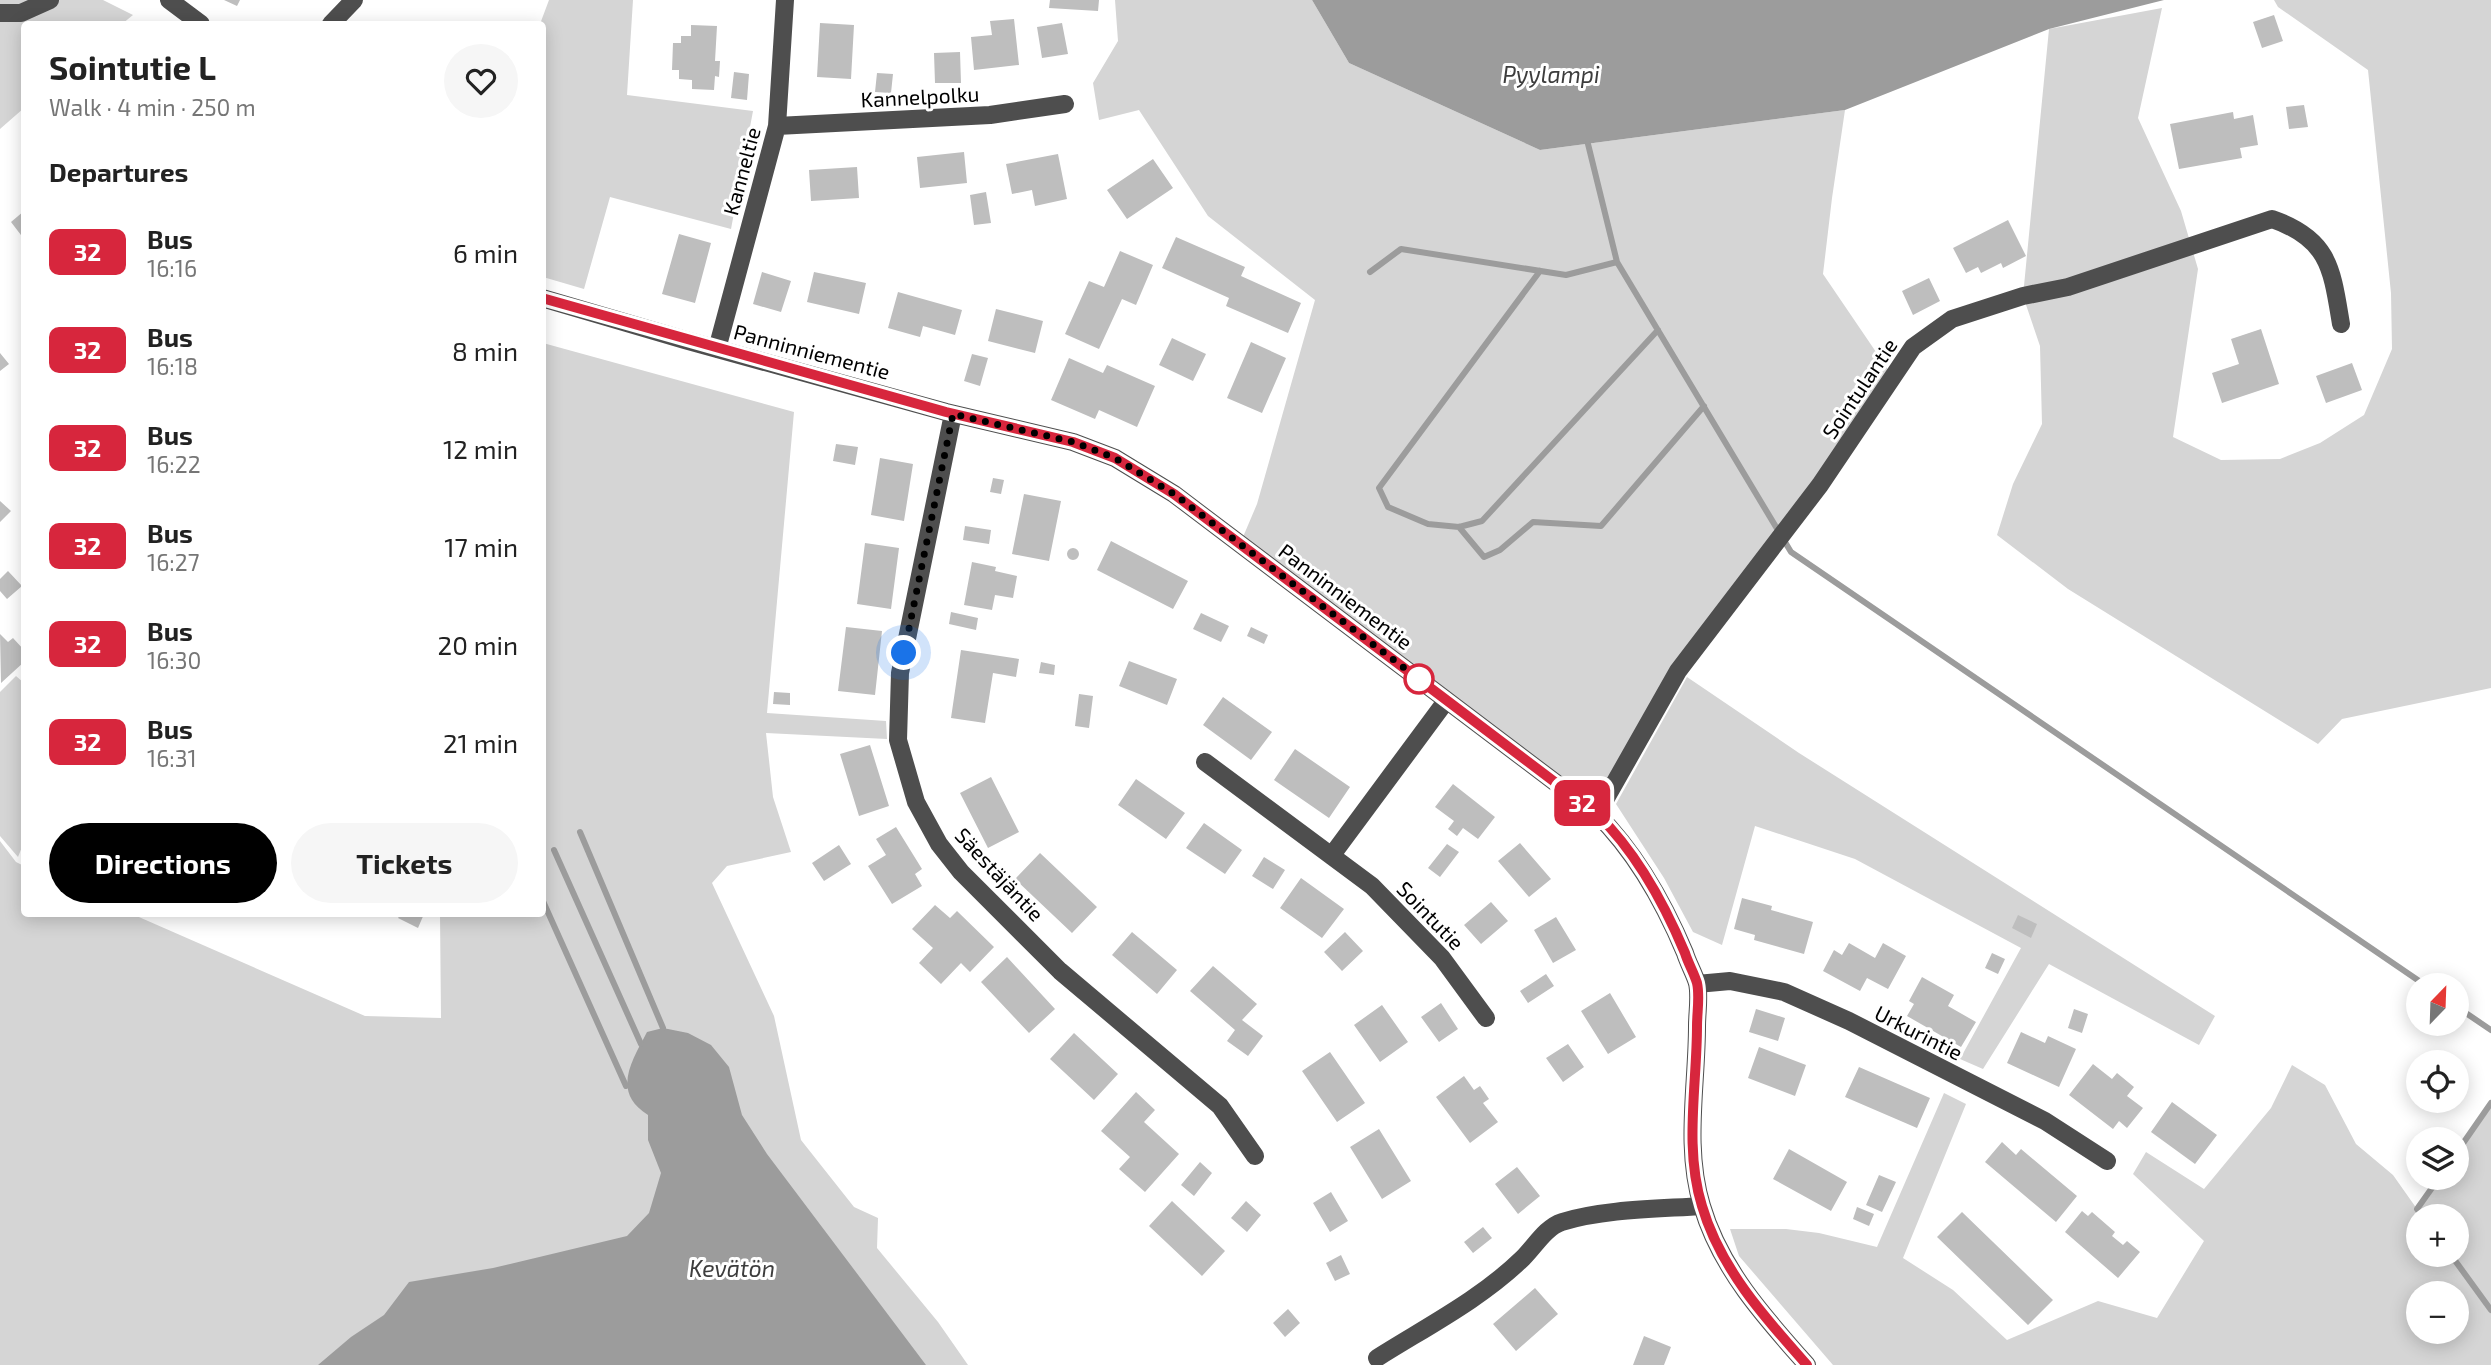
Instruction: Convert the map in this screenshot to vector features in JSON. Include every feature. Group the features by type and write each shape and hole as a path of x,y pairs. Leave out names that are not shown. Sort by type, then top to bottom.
{"street":[{"path":"0,13 21,13 50,0"},
{"path":"169,0 197,21"},
{"path":"334,21 354,0"},
{"name":"Kanneltie","path":"717,349 777,126 785,0"},
{"name":"Kannelpolku","path":"777,126 990,116 1065,104"},
{"name":"Sointulantie","path":"1597,814 1678,671 1820,485 1913,347 1952,319 2023,296 2068,287 2273,219 2306,234 2330,266 2341,324"},
{"name":"Panninniementie","path":"546,299 953,414 1073,442 1115,458 1174,494 1597,814 1641,867 1677,934 1697,984 1692,1149 1702,1206 1725,1264 1807,1365"},
{"name":"Säestäjäntie","path":"953,414 900,673 898,740 916,802 939,844 961,872 1060,971 1220,1106 1255,1156"},
{"path":"1332,855 1446,701"},
{"name":"Sointutie","path":"1205,762 1372,886 1443,958 1486,1018"},
{"name":"Urkurintie","path":"1697,984 1730,981 1784,992 1849,1021 2045,1121 2107,1161"},
{"path":"1377,1358 1473,1298 1509,1272 1542,1236 1559,1222 1593,1215 1702,1206"}],"shaded area":[{"path":"0,0 103,0 133,15 126,21 21,21 21,111 0,129"},
{"path":"549,0 633,0 627,95 753,111 731,229 610,197 584,289 546,278 546,21 541,21"},
{"path":"1115,0 1312,0 1349,63 1540,150 1845,110 1823,274 1893,377 1678,671 1597,814 1240,544 1257,504 1315,300 1208,216 1139,110 1099,120 1093,83 1118,41"},
{"path":"2274,0 2491,0 2491,688 2342,719 2318,744 2068,589 1997,535 2013,484 2042,424 2040,346 2023,296 2049,29 2162,8 2138,118 2181,211 2198,269 2173,437 2221,460 2280,459 2320,443 2364,415 2392,349 2391,293 2368,70 2278,7"},
{"path":"546,344 794,412 767,713 886,721 887,739 766,733 773,797 791,852 727,866 712,883 774,1016 801,1140 854,1207 878,1218 877,1248 938,1322 968,1365 0,1365 0,841 21,864 21,917 139,917 365,1016 441,1018 440,917 546,917"},
{"path":"16,676 21,680 21,850 18,857 0,836 0,692"},
{"path":"1687,677 1799,753 2215,1016 2199,1045 2049,964 1983,1069 1960,1059 2021,948 1855,859 1755,826 1722,945 1693,932 1664,878 1616,804"},
{"path":"2292,1065 2325,1085 2356,1144 2393,1175 2413,1204 2406,1204 2406,1267 2469,1267 2469,1204 2421,1204 2430,1190 2469,1190 2469,1135 2491,1103 2491,1365 1833,1365 1739,1256 1730,1229 1786,1229 1819,1233 1877,1247 1944,1093 1966,1104 1903,1258 1953,1290 2007,1340 2098,1301 2157,1318 2204,1241 2133,1174 2146,1152 2204,1189 2271,1108"}],"water":[{"name":"Pyylampi","path":"1312,0 2164,0 2049,29 1845,110 1540,150 1349,63"},
{"name":"Kevätön","path":"663,1028 688,1033 711,1045 729,1067 742,1115 767,1154 926,1365 318,1365 351,1337 384,1315 409,1282 493,1268 627,1236 649,1213 661,1173 648,1140 648,1115 630,1096 628,1076 647,1032"}],"building":[{"path":"224,0 240,0 237,6"},
{"path":"1050,0 1099,0 1098,11 1049,8"},
{"path":"2274,15 2283,41 2262,48 2253,22"},
{"path":"1014,19 1019,65 974,70 971,37 992,35 990,21"},
{"path":"820,23 854,25 851,79 817,77"},
{"path":"1062,23 1068,54 1042,58 1037,27"},
{"path":"691,25 717,26 715,61 720,61 719,77 715,76 714,90 692,89 692,80 679,79 679,70 672,70 673,43 681,43 681,36 691,36"},
{"path":"960,52 961,83 935,83 934,53"},
{"path":"734,72 749,74 747,100 731,98"},
{"path":"877,73 893,74 891,93 875,92"},
{"path":"2304,105 2308,127 2289,129 2286,107"},
{"path":"2233,112 2234,119 2253,115 2258,145 2240,148 2242,158 2179,169 2170,124"},
{"path":"964,152 967,183 920,188 917,157"},
{"path":"1058,154 1067,199 1035,206 1032,190 1012,194 1006,164"},
{"path":"1153,159 1173,188 1127,219 1107,190"},
{"path":"857,167 859,198 811,201 809,170"},
{"path":"986,192 991,223 974,225 970,195"},
{"path":"21,214 21,235 11,222"},
{"path":"2008,220 2026,256 2003,268 2001,263 1981,273 1978,267 1966,273 1953,248"},
{"path":"679,234 711,243 695,303 662,294"},
{"path":"1176,237 1245,267 1241,276 1301,303 1288,333 1226,306 1229,298 1162,268"},
{"path":"1120,251 1153,265 1136,305 1122,299 1099,349 1065,334 1089,281 1104,287"},
{"path":"762,272 791,281 781,312 753,304"},
{"path":"814,272 866,283 859,314 807,302"},
{"path":"1929,278 1940,301 1913,315 1902,291"},
{"path":"898,292 962,310 955,335 923,326 920,337 888,328"},
{"path":"996,309 1043,321 1035,353 988,341"},
{"path":"2261,329 2279,384 2222,403 2212,373 2239,364 2231,339"},
{"path":"1172,338 1206,354 1193,381 1159,365"},
{"path":"1251,342 1286,358 1262,413 1227,398"},
{"path":"0,353 9,364 0,371"},
{"path":"972,354 988,358 980,386 964,381"},
{"path":"1069,358 1103,373 1107,365 1155,386 1137,427 1099,410 1095,419 1051,400"},
{"path":"2352,363 2362,390 2326,403 2316,376"},
{"path":"836,444 858,447 855,465 833,461"},
{"path":"880,458 913,464 904,521 871,515"},
{"path":"993,478 1004,480 1001,494 990,492"},
{"path":"1024,494 1061,501 1049,561 1012,554"},
{"path":"0,501 11,511 0,522"},
{"path":"965,526 991,530 989,544 963,540"},
{"path":"1111,541 1188,581 1173,609 1097,570"},
{"path":"865,543 899,548 891,609 857,604"},
{"path":"1073,548 1079,554 1073,560 1067,554"},
{"path":"972,562 996,567 995,571 1017,576 1013,598 995,595 992,610 964,605"},
{"path":"8,571 21,587 7,599 0,591 0,579"},
{"path":"951,612 978,618 976,630 949,624"},
{"path":"1201,613 1229,626 1221,642 1193,629"},
{"path":"846,627 882,631 875,695 838,691"},
{"path":"1251,627 1268,635 1264,644 1247,636"},
{"path":"0,634 8,642 13,638 21,647 21,665 1,683"},
{"path":"961,650 1019,659 1016,677 993,673 985,723 951,718"},
{"path":"1129,661 1177,679 1167,705 1119,686"},
{"path":"1041,662 1055,665 1054,675 1039,673"},
{"path":"774,692 790,693 790,705 773,704"},
{"path":"1079,694 1093,696 1089,728 1075,726"},
{"path":"1223,697 1272,732 1251,760 1203,725"},
{"path":"870,745 889,806 859,816 840,754"},
{"path":"1295,749 1350,787 1329,818 1274,780"},
{"path":"991,777 1019,832 988,848 960,793"},
{"path":"1136,779 1185,813 1166,839 1118,805"},
{"path":"1453,784 1495,817 1478,839 1463,828 1457,836 1448,829 1454,821 1435,807"},
{"path":"1204,823 1242,850 1225,874 1186,848"},
{"path":"896,827 922,869 915,874 922,886 892,904 868,866 886,855 876,839"},
{"path":"1520,843 1551,879 1529,897 1498,861"},
{"path":"1447,844 1459,852 1440,877 1428,868"},
{"path":"839,845 851,864 824,881 812,863"},
{"path":"1040,853 1097,907 1072,933 1015,879"},
{"path":"1264,857 1285,870 1273,889 1252,876"},
{"path":"1301,878 1344,909 1322,938 1280,908"},
{"path":"1742,898 1813,922 1804,954 1754,940 1755,935 1734,929"},
{"path":"1491,902 1508,921 1481,944 1464,925"},
{"path":"935,905 950,918 957,911 994,947 970,972 961,963 941,984 919,963 933,948 912,929"},
{"path":"2018,915 2037,924 2031,938 2012,928"},
{"path":"399,917 423,917 418,928"},
{"path":"1556,917 1576,950 1553,963 1534,930"},
{"path":"1132,932 1177,970 1157,994 1112,955"},
{"path":"1345,932 1363,951 1342,971 1324,952"},
{"path":"1849,943 1875,958 1883,943 1906,956 1888,989 1867,978 1860,991 1823,971 1834,950 1842,955"},
{"path":"1992,953 2005,959 1998,974 1985,968"},
{"path":"1007,957 1055,1009 1029,1033 981,982"},
{"path":"1213,966 1257,1004 1242,1020 1263,1036 1248,1056 1227,1041 1235,1030 1190,991"},
{"path":"1546,974 1554,986 1528,1003 1520,991"},
{"path":"1922,977 1954,995 1948,1006 1976,1022 1961,1047 1907,1016 1914,1004 1909,1001"},
{"path":"1610,993 1636,1037 1608,1054 1581,1011"},
{"path":"1441,1003 1458,1029 1439,1042 1421,1017"},
{"path":"1382,1005 1408,1042 1380,1062 1354,1025"},
{"path":"1756,1009 1785,1018 1778,1041 1749,1032"},
{"path":"2074,1009 2088,1014 2082,1033 2068,1028"},
{"path":"2021,1032 2045,1043 2048,1036 2076,1049 2059,1087 2007,1063"},
{"path":"1074,1033 1118,1074 1094,1100 1050,1059"},
{"path":"1568,1044 1584,1067 1563,1082 1546,1058"},
{"path":"1759,1047 1806,1065 1795,1096 1748,1078"},
{"path":"1330,1052 1365,1103 1337,1122 1302,1071"},
{"path":"2093,1064 2112,1079 2117,1073 2134,1087 2127,1096 2143,1108 2127,1128 2119,1121 2113,1129 2069,1095"},
{"path":"1859,1067 1930,1098 1917,1128 1845,1097"},
{"path":"1464,1076 1474,1090 1480,1086 1489,1099 1483,1103 1498,1122 1470,1143 1436,1097"},
{"path":"1136,1092 1155,1110 1144,1122 1179,1154 1145,1192 1119,1169 1130,1157 1101,1131"},
{"path":"2172,1102 2217,1135 2195,1164 2151,1132"},
{"path":"1379,1129 1411,1181 1382,1199 1350,1147"},
{"path":"2002,1142 2016,1155 2021,1149 2077,1196 2056,1222 1985,1162"},
{"path":"1789,1149 1847,1182 1831,1211 1773,1179"},
{"path":"1200,1162 1212,1173 1194,1196 1181,1185"},
{"path":"1517,1167 1540,1196 1518,1214 1495,1184"},
{"path":"1879,1175 1896,1182 1882,1212 1866,1205"},
{"path":"1331,1192 1348,1221 1330,1232 1313,1203"},
{"path":"1172,1201 1225,1251 1202,1276 1149,1226"},
{"path":"1246,1201 1261,1215 1247,1232 1231,1218"},
{"path":"1857,1207 1874,1214 1869,1226 1853,1219"},
{"path":"2082,1211 2088,1216 2092,1212 2115,1232 2112,1236 2123,1245 2127,1241 2140,1252 2118,1278 2065,1232"},
{"path":"1962,1212 2053,1300 2028,1325 1937,1237"},
{"path":"1483,1227 1492,1238 1473,1253 1464,1242"},
{"path":"1341,1255 1350,1274 1335,1281 1326,1263"},
{"path":"1535,1288 1558,1314 1516,1351 1493,1324"},
{"path":"1288,1309 1300,1323 1285,1337 1273,1323"},
{"path":"1644,1336 1671,1347 1664,1365 1633,1365"}],"waterway":[{"path":"1588,144 1617,262 1791,552 2407,973"},
{"path":"1370,272 1401,249 1566,275 1617,262"},
{"path":"1540,271 1379,488 1388,507 1428,524 1459,527 1482,521 1658,330"},
{"path":"1459,527 1484,557 1500,550 1533,522 1601,526 1704,406"},
{"path":"580,832 663,1028"},
{"path":"554,850 641,1044"},
{"path":"546,908 626,1086"},
{"path":"2469,1015 2491,1030"},
{"path":"2469,1135 2491,1103"},
{"path":"2421,1204 2430,1190"},
{"path":"2460,1267 2491,1310"}],"bus line":[{"name":"32","path":"546,299 946,412 1073,442 1115,458 1174,494 1597,814 1641,867 1677,934 1697,984 1692,1149 1702,1206 1725,1264 1807,1365"}],"route":[{"path":"904,653 953,414 1073,442 1115,458 1174,494 1419,679"}]}
